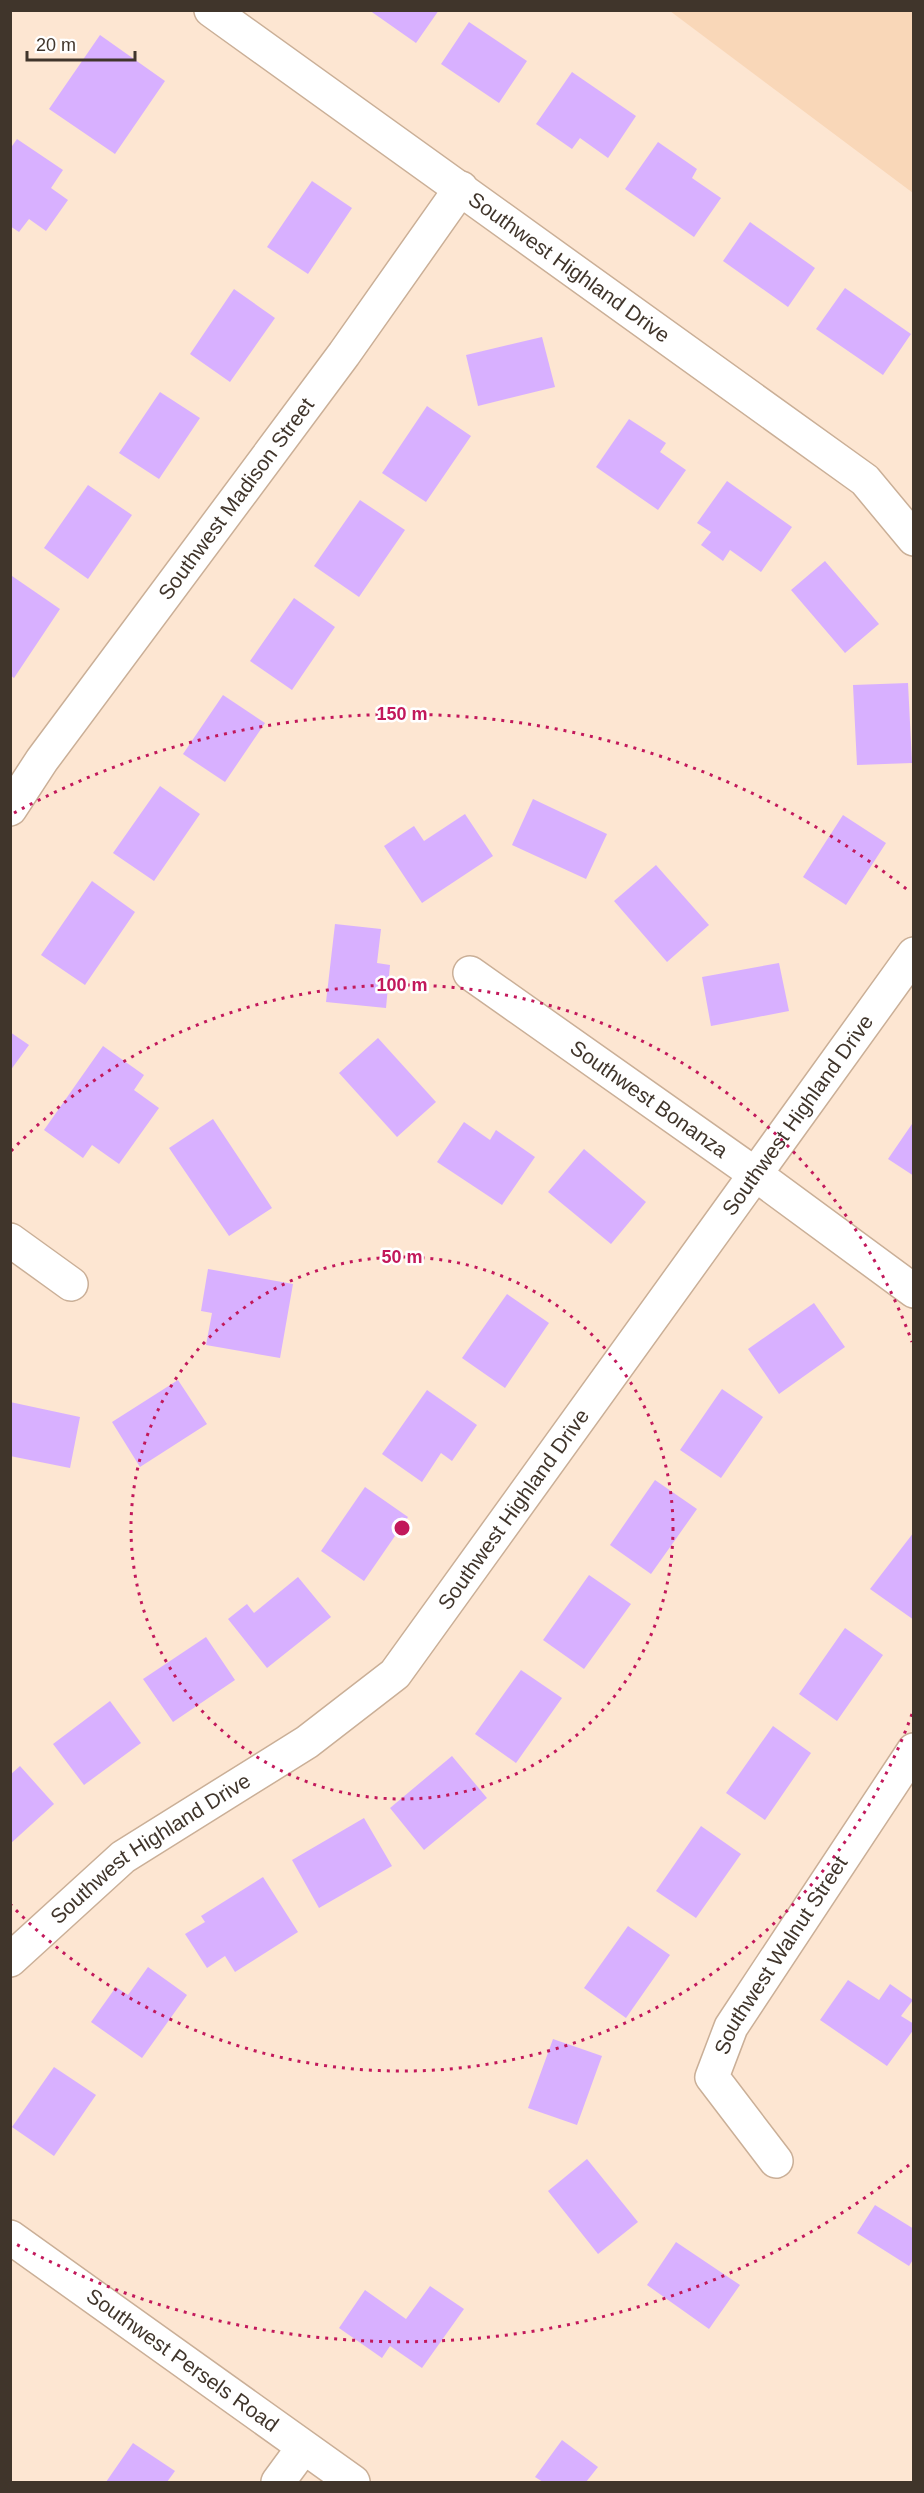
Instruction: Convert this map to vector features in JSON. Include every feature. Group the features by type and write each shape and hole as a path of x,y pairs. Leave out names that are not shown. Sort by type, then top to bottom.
{"street":[{"name":"Southwest Highland Drive","path":"211,10 865,480 914,539"},
{"name":"Southwest Madison Street","path":"10,809 49,751 344,354 461,188"},
{"name":"Southwest Highland Drive","path":"10,1960 123,1857 307,1742 395,1674 914,954"},
{"name":"Southwest Bonanza","path":"470,973 755,1174 914,1291"},
{"path":"10,1240 71,1284"},
{"name":"Southwest Walnut Street","path":"776,2160 712,2077 730,2027 914,1750"},
{"name":"Southwest Persels Road","path":"10,2237 353,2482"},
{"path":"278,2482 303,2448"}],"shaded area":[{"path":"670,11 913,11 913,193"}],"building":[{"path":"369,10 439,10 416,43"},
{"path":"469,22 527,61 499,103 441,64"},
{"path":"100,35 165,81 115,154 49,109"},
{"path":"572,72 636,116 608,158 580,138 572,149 536,124"},
{"path":"17,139 63,170 51,188 68,200 46,231 29,219 19,232 10,226 10,149"},
{"path":"658,142 697,169 692,178 721,198 694,237 625,189"},
{"path":"312,181 352,208 308,274 267,247"},
{"path":"750,222 815,268 788,307 723,261"},
{"path":"845,288 911,334 883,375 816,329"},
{"path":"234,289 275,318 230,382 190,354"},
{"path":"542,337 555,387 478,406 466,355"},
{"path":"160,392 200,418 159,479 119,453"},
{"path":"427,406 471,436 426,502 382,473"},
{"path":"629,419 666,443 660,452 686,470 658,510 596,467"},
{"path":"727,481 792,527 761,572 730,550 723,561 701,545 711,532 697,523"},
{"path":"88,485 132,515 88,579 44,548"},
{"path":"360,500 405,530 359,597 314,566"},
{"path":"825,561 879,624 845,653 791,590"},
{"path":"12,576 60,609 14,678 10,675"},
{"path":"294,598 335,627 292,690 250,661"},
{"path":"908,683 912,763 857,765 853,685"},
{"path":"223,695 265,723 225,782 183,754"},
{"path":"160,786 200,814 154,881 113,853"},
{"path":"533,799 607,834 586,879 512,845"},
{"path":"465,814 493,856 422,903 384,846 414,826 424,841"},
{"path":"843,815 886,843 846,905 803,877"},
{"path":"656,865 709,925 667,962 614,901"},
{"path":"92,881 135,912 85,985 41,955"},
{"path":"335,924 381,929 377,963 390,965 386,1008 326,1002"},
{"path":"779,963 789,1011 711,1026 702,977"},
{"path":"10,1032 29,1045 10,1071"},
{"path":"378,1038 436,1102 397,1137 339,1073"},
{"path":"103,1046 144,1075 134,1090 159,1108 119,1164 92,1145 83,1158 44,1130"},
{"path":"213,1119 272,1208 229,1236 169,1148"},
{"path":"914,1121 914,1176 888,1159"},
{"path":"464,1122 490,1140 496,1130 535,1157 502,1205 437,1162"},
{"path":"584,1149 646,1202 611,1244 548,1192"},
{"path":"208,1269 293,1284 280,1358 206,1345 212,1313 201,1311"},
{"path":"507,1294 549,1323 505,1388 462,1358"},
{"path":"814,1303 845,1347 779,1394 748,1349"},
{"path":"178,1380 207,1424 140,1467 112,1422"},
{"path":"722,1389 763,1417 721,1478 680,1450"},
{"path":"427,1390 477,1425 452,1461 441,1453 422,1482 382,1454"},
{"path":"10,1402 80,1417 70,1468 10,1456"},
{"path":"655,1480 697,1509 651,1574 610,1545"},
{"path":"365,1487 408,1517 364,1581 321,1551"},
{"path":"914,1532 914,1620 870,1589"},
{"path":"589,1575 631,1604 584,1669 543,1640"},
{"path":"298,1577 331,1617 267,1668 228,1619 247,1604 254,1613"},
{"path":"845,1628 883,1655 837,1721 799,1694"},
{"path":"206,1637 235,1680 173,1722 143,1679"},
{"path":"521,1670 562,1698 516,1763 475,1734"},
{"path":"110,1701 141,1743 84,1785 53,1744"},
{"path":"773,1726 811,1753 765,1820 726,1793"},
{"path":"452,1756 487,1798 424,1850 390,1808"},
{"path":"20,1766 54,1804 10,1844 10,1775"},
{"path":"364,1818 392,1866 319,1908 292,1860"},
{"path":"701,1826 741,1854 696,1918 656,1891"},
{"path":"263,1877 298,1932 235,1972 225,1956 207,1968 185,1934 205,1922 201,1916"},
{"path":"628,1926 670,1955 626,2018 584,1988"},
{"path":"148,1967 187,1995 142,2058 91,2022 116,1987 128,1995"},
{"path":"848,1980 879,2000 890,1984 913,2000 901,2016 914,2024 914,2029 887,2066 820,2020"},
{"path":"553,2039 602,2056 577,2125 528,2108"},
{"path":"54,2067 96,2095 54,2156 12,2127"},
{"path":"587,2159 638,2222 598,2254 548,2191"},
{"path":"875,2205 914,2229 914,2258 909,2266 857,2233"},
{"path":"676,2242 740,2285 709,2329 647,2285"},
{"path":"430,2286 464,2309 422,2368 390,2346 382,2358 339,2328 365,2290 406,2319"},
{"path":"562,2440 598,2467 586,2482 543,2482 535,2477"},
{"path":"133,2443 175,2471 167,2482 106,2482"}]}
